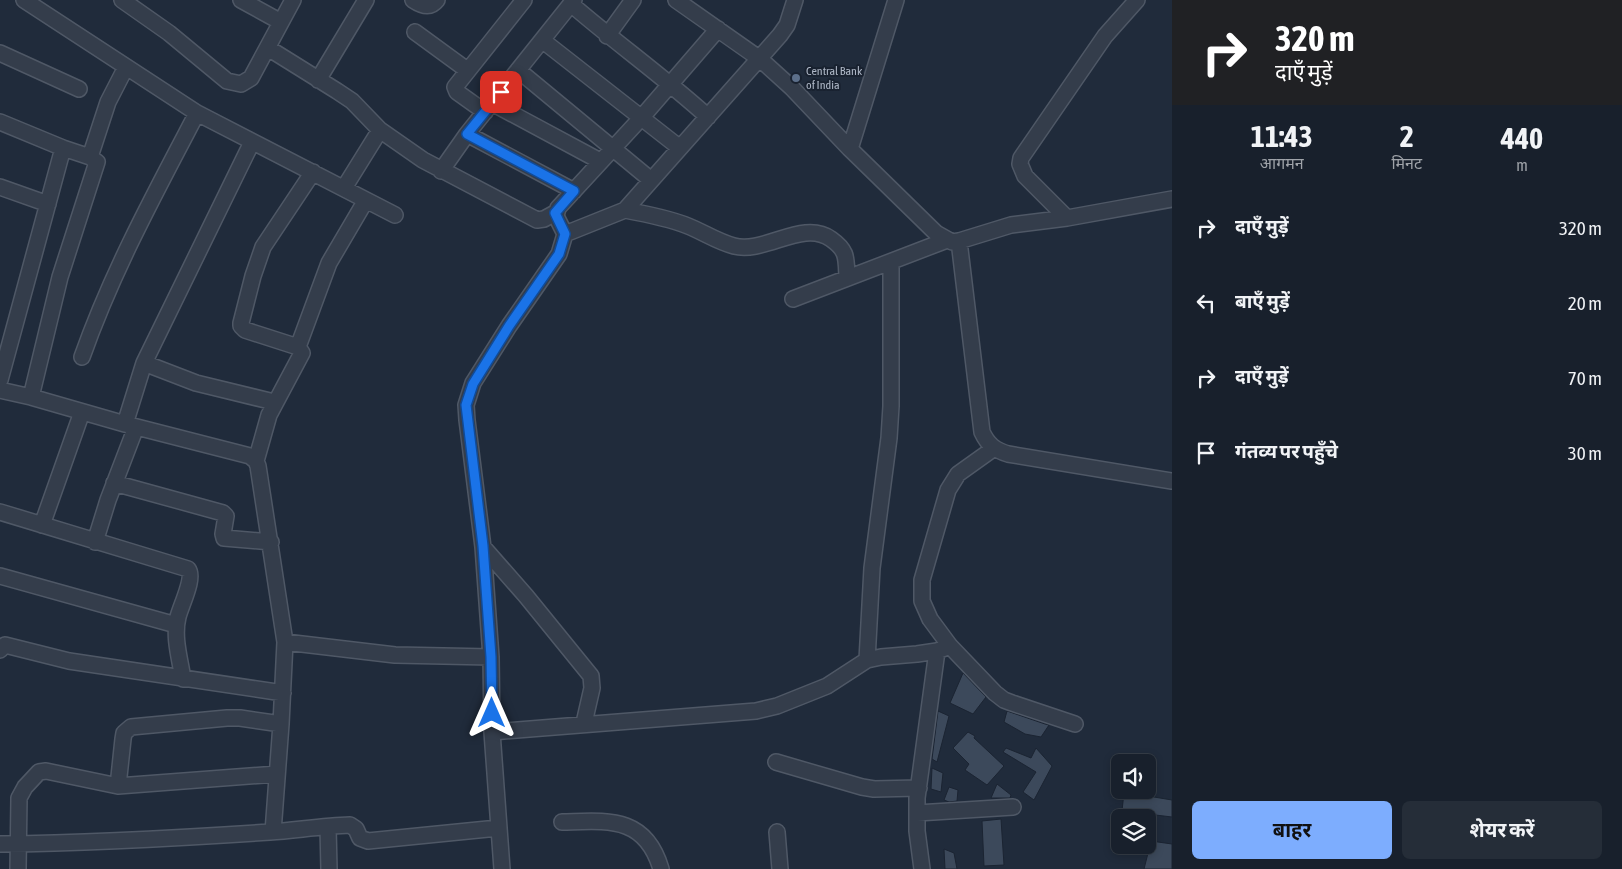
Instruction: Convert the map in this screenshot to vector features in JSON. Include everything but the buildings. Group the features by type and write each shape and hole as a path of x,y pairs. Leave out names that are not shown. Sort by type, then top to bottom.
{"street":[{"path":"25,0 197,113 395,215"},
{"path":"122,0 169,33 227,80 241,84 251,78 293,0"},
{"path":"241,0 281,22"},
{"path":"318,80 366,0"},
{"path":"413,0 422,6 427,6 434,4 437,0"},
{"path":"524,0 456,84 455,90 600,161"},
{"path":"607,36 633,0"},
{"path":"676,0 760,58 936,233 953,240"},
{"path":"565,234 625,210 787,25 795,0"},
{"path":"850,148 896,0"},
{"path":"1067,218 1025,176 1020,164 1021,158 1105,36 1137,0"},
{"path":"441,171 467,134 573,2 607,36 671,84 708,117"},
{"path":"268,48 352,102 380,130 441,171 537,220 544,219 555,213 718,29"},
{"path":"415,32 468,70"},
{"path":"542,40 680,148"},
{"path":"0,53 79,89"},
{"path":"90,157 108,102 126,67"},
{"path":"518,70 651,180"},
{"path":"82,358 92,328 128,245 197,113"},
{"path":"0,122 90,157 96,161 97,165 60,278 31,397"},
{"path":"344,188 380,130"},
{"path":"467,134 574,191"},
{"path":"95,542 131,425 144,363 252,142"},
{"path":"0,380 63,148"},
{"path":"256,461 268,415 302,352 298,347 245,330 241,323 253,276 263,247 313,172"},
{"path":"0,187 48,204"},
{"path":"793,299 953,240 1011,225 1067,218 1172,199"},
{"path":"298,347 329,263 366,200"},
{"path":"625,210 675,221 734,246 744,248 811,232 825,235 840,245 844,251 847,278"},
{"path":"502,869 492,732 491,657 483,546 466,420 466,405 473,384 509,326 559,254 565,234 555,213"},
{"path":"953,240 982,432 994,449 1008,454 1172,481"},
{"path":"867,660 872,568 889,438 891,263"},
{"path":"144,363 196,383 274,402"},
{"path":"0,390 250,456 256,461 285,642 273,832"},
{"path":"42,525 82,412"},
{"path":"994,449 954,479 948,490 922,580 922,601 944,648 1004,700 1075,724"},
{"path":"114,483 223,513 226,518 224,538 270,542"},
{"path":"0,512 95,542 188,568 190,580 176,625 183,679"},
{"path":"483,546 590,676 592,688 584,724"},
{"path":"0,576 176,625"},
{"path":"285,642 396,655 491,657"},
{"path":"0,650 5,645 69,661 283,693"},
{"path":"492,732 756,711 777,706 827,686 867,660 881,656 918,654 944,648"},
{"path":"922,869 917,832 919,788 944,648"},
{"path":"118,786 124,733 131,727 227,718 281,724"},
{"path":"776,762 862,787 874,789 919,788"},
{"path":"18,869 17,844 21,793 39,772 46,771 118,786 277,774"},
{"path":"917,813 1013,807"},
{"path":"562,822 605,821 629,826 648,842 661,869"},
{"path":"0,844 91,842 273,832 350,825 356,829 360,838 368,840 498,828"},
{"path":"328,827 329,869"},
{"path":"777,832 780,869"}],"place":[{"name":"Central Bank of India","path":"796,78"}],"route":[{"path":"492,713 491,657 483,546 466,420 466,405 473,384 509,326 559,254 565,234 555,213 574,191 467,134 501,92"}]}
